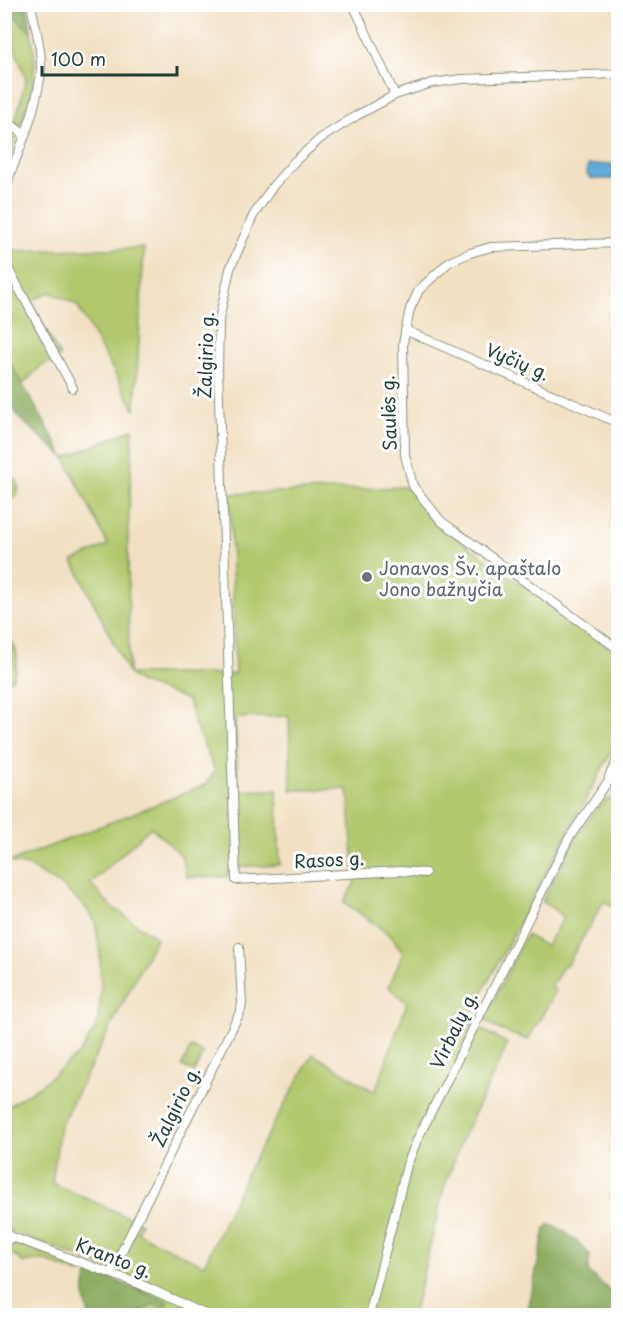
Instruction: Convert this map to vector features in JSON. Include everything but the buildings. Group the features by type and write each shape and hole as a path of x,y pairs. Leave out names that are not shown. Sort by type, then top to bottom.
{"main road":[{"path":"615,779 618,763"}],"street":[{"path":"4,190 25,135 40,78 40,61 31,4"},
{"path":"353,4 395,95"},
{"name":"Žalgirio g.","path":"236,880 218,371 219,320 230,269 253,216 273,186 294,162 321,138 395,95 432,83 462,79 618,74"},
{"path":"4,119 25,135"},
{"name":"Saulės g.","path":"618,243 491,247 449,262 419,290 410,309 403,343 405,455 413,486 441,521 618,649"},
{"path":"4,261 73,388"},
{"name":"Vyčių g.","path":"405,330 618,423"},
{"name":"Virbalų g.","path":"369,1316 407,1165 417,1140 569,838 615,779"},
{"name":"Rasos g.","path":"236,880 400,872 425,873"},
{"name":"Žalgirio g.","path":"111,1274 241,1010 239,946"},
{"path":"4,1246 8,1235"},
{"name":"Kranto g.","path":"8,1235 142,1285 209,1316"}],"green space":[{"path":"13,4 17,19 31,31 35,59 33,84 5,174 5,145 12,134 26,79 14,46 5,38 5,5"},
{"path":"13,5 27,5 31,31 17,19"},
{"path":"144,248 135,410 77,305 50,292 31,301 60,357 41,366 22,385 5,354 4,251"},
{"path":"5,354 65,458 19,418 5,391"},
{"path":"133,429 128,532 129,674 73,561 108,545 65,458"},
{"path":"4,477 15,479 19,486 17,496 5,503"},
{"path":"404,487 435,522 618,654 618,739 467,1021 508,1044 461,1141 444,1188 413,1315 317,1315 307,1311 304,1316 136,1315 153,1304 166,1307 168,1302 136,1288 142,1285 141,1281 5,1229 4,1109 38,1087 80,1053 97,1026 101,992 100,953 95,921 86,908 62,886 28,866 10,862 205,785 215,771 195,725 188,700 139,682 129,674 235,674 230,494","holes":["289,716 291,790 348,789 355,882 344,902 391,936 403,952 389,987 407,1003 375,1092 313,1054 248,1170 204,1265 137,1233 141,1223 52,1183 60,1126 156,938 112,907 90,884 151,827 181,855 187,877 226,877 232,867 280,865 277,790 238,791 235,718"]},
{"path":"5,635 16,650 17,662 12,680 5,682"},
{"path":"613,797 618,797 618,909 604,901 551,988 556,991 528,1040 498,1029 484,1019 526,935 546,946 564,917 542,901 583,827 603,803"},
{"path":"191,1047 203,1053 194,1072 182,1066"},
{"path":"549,1225 566,1232 590,1255 588,1272 618,1298 618,1315 527,1315 545,1229"},
{"path":"5,1240 76,1265 79,1274 43,1260 24,1263 5,1248"},
{"path":"92,1271 168,1302 166,1307 153,1304 136,1315 89,1315 85,1286"}],"water":[{"path":"612,164 615,176 613,179 592,179 587,175 588,165"}],"place":[{"name":"Jonavos Šv. apaštalo Jono bažnyčia","path":"367,577"}]}
